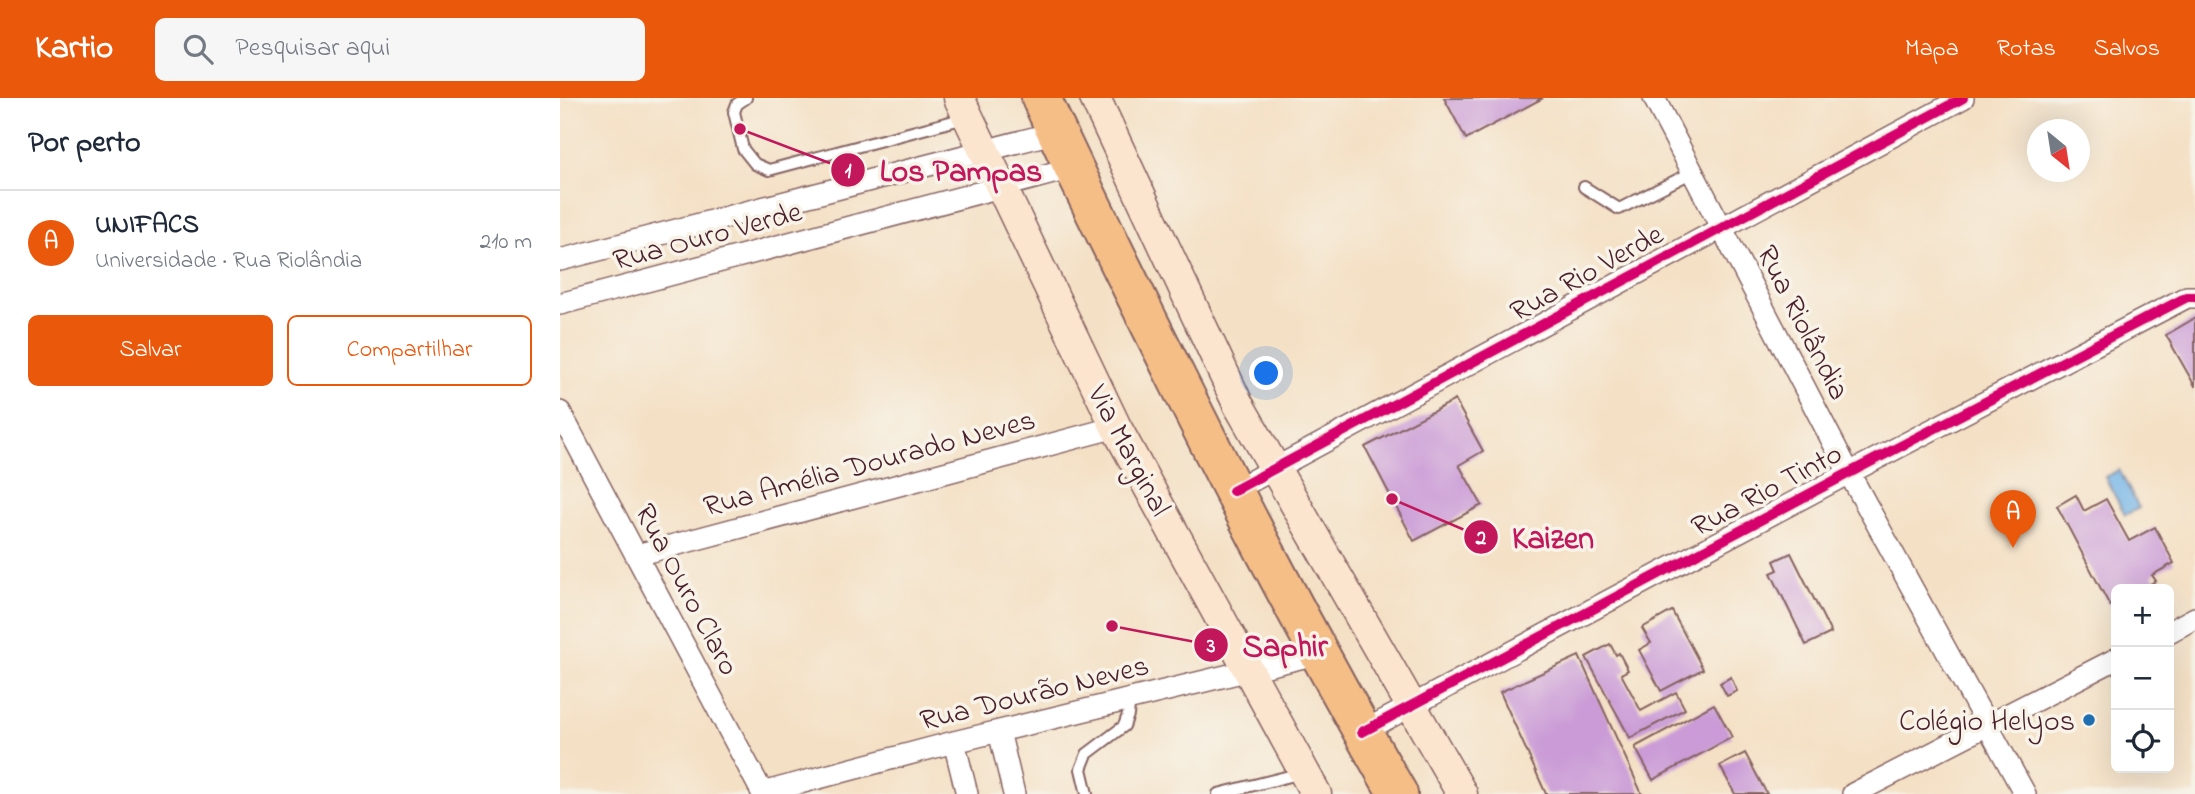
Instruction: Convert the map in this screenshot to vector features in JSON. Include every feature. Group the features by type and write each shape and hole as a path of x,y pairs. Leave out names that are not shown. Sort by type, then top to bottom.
{"highway":[{"path":"1049,115 1072,168 1233,491 1398,794"}],"street":[{"path":"1095,98 1238,404 1462,794"},
{"name":"Rua Riolândia","path":"1654,98 1849,472 2025,794"},
{"name":"Rua Rio Verde","path":"1233,491 1963,98"},
{"name":"Via Marginal","path":"963,108 1115,427 1310,783"},
{"name":"Rua Ouro Verde","path":"560,260 983,150 1049,115"},
{"name":"Rua Ouro Verde","path":"560,304 1072,168"},
{"name":"Rua Rio Tinto","path":"1362,732 1849,472 2188,297 2195,297"},
{"name":"Rua Ouro Claro","path":"560,412 763,794"},
{"name":"Rua Amélia Dourado Neves","path":"637,555 1115,427"},
{"path":"2174,629 2195,618"},
{"name":"Rua Dourão Neves","path":"763,794 954,742 1320,653"},
{"path":"1853,794 2111,662"},
{"path":"999,731 1014,794"},
{"path":"954,742 967,794"}],"lane":[{"path":"746,98 737,104 734,112 743,149 755,164 768,170 963,108"},
{"path":"1584,187 1619,209 1693,173"},
{"path":"1087,794 1081,769 1087,754 1124,726 1130,698"},
{"path":"1218,794 1310,783"}],"water":[{"path":"2119,470 2139,508 2125,515 2105,477"}],"building":[{"path":"1444,98 1543,98 1466,139"},
{"path":"2195,318 2195,386 2166,335"},
{"path":"1455,400 1483,451 1459,465 1482,505 1414,541 1365,447"},
{"path":"2076,495 2084,511 2106,499 2129,541 2155,527 2174,563 2152,575 2156,581 2150,584 2111,584 2110,606 2057,506"},
{"path":"1791,553 1831,633 1806,645 1771,573 1778,570 1774,561"},
{"path":"1672,611 1703,669 1661,691 1639,650 1651,643 1642,628"},
{"path":"1610,644 1616,655 1619,653 1628,670 1621,674 1641,711 1676,692 1685,709 1630,738 1586,657"},
{"path":"1579,656 1642,794 1546,794 1500,692"},
{"path":"1731,677 1737,691 1727,696 1720,683"},
{"path":"1714,704 1732,737 1653,780 1635,747"},
{"path":"1745,753 1767,794 1735,794 1720,766"}],"cycle path":[{"path":"1233,491 1963,98"},
{"path":"1362,732 1849,473 2187,297 2195,297"}],"place":[{"name":"Los Pampas","path":"740,129"},
{"name":"Kaizen","path":"1392,499"},
{"name":"UNIFACS","path":"2013,548"},
{"name":"Saphir","path":"1112,626"},
{"name":"Colégio Helyos","path":"2089,720"}]}
